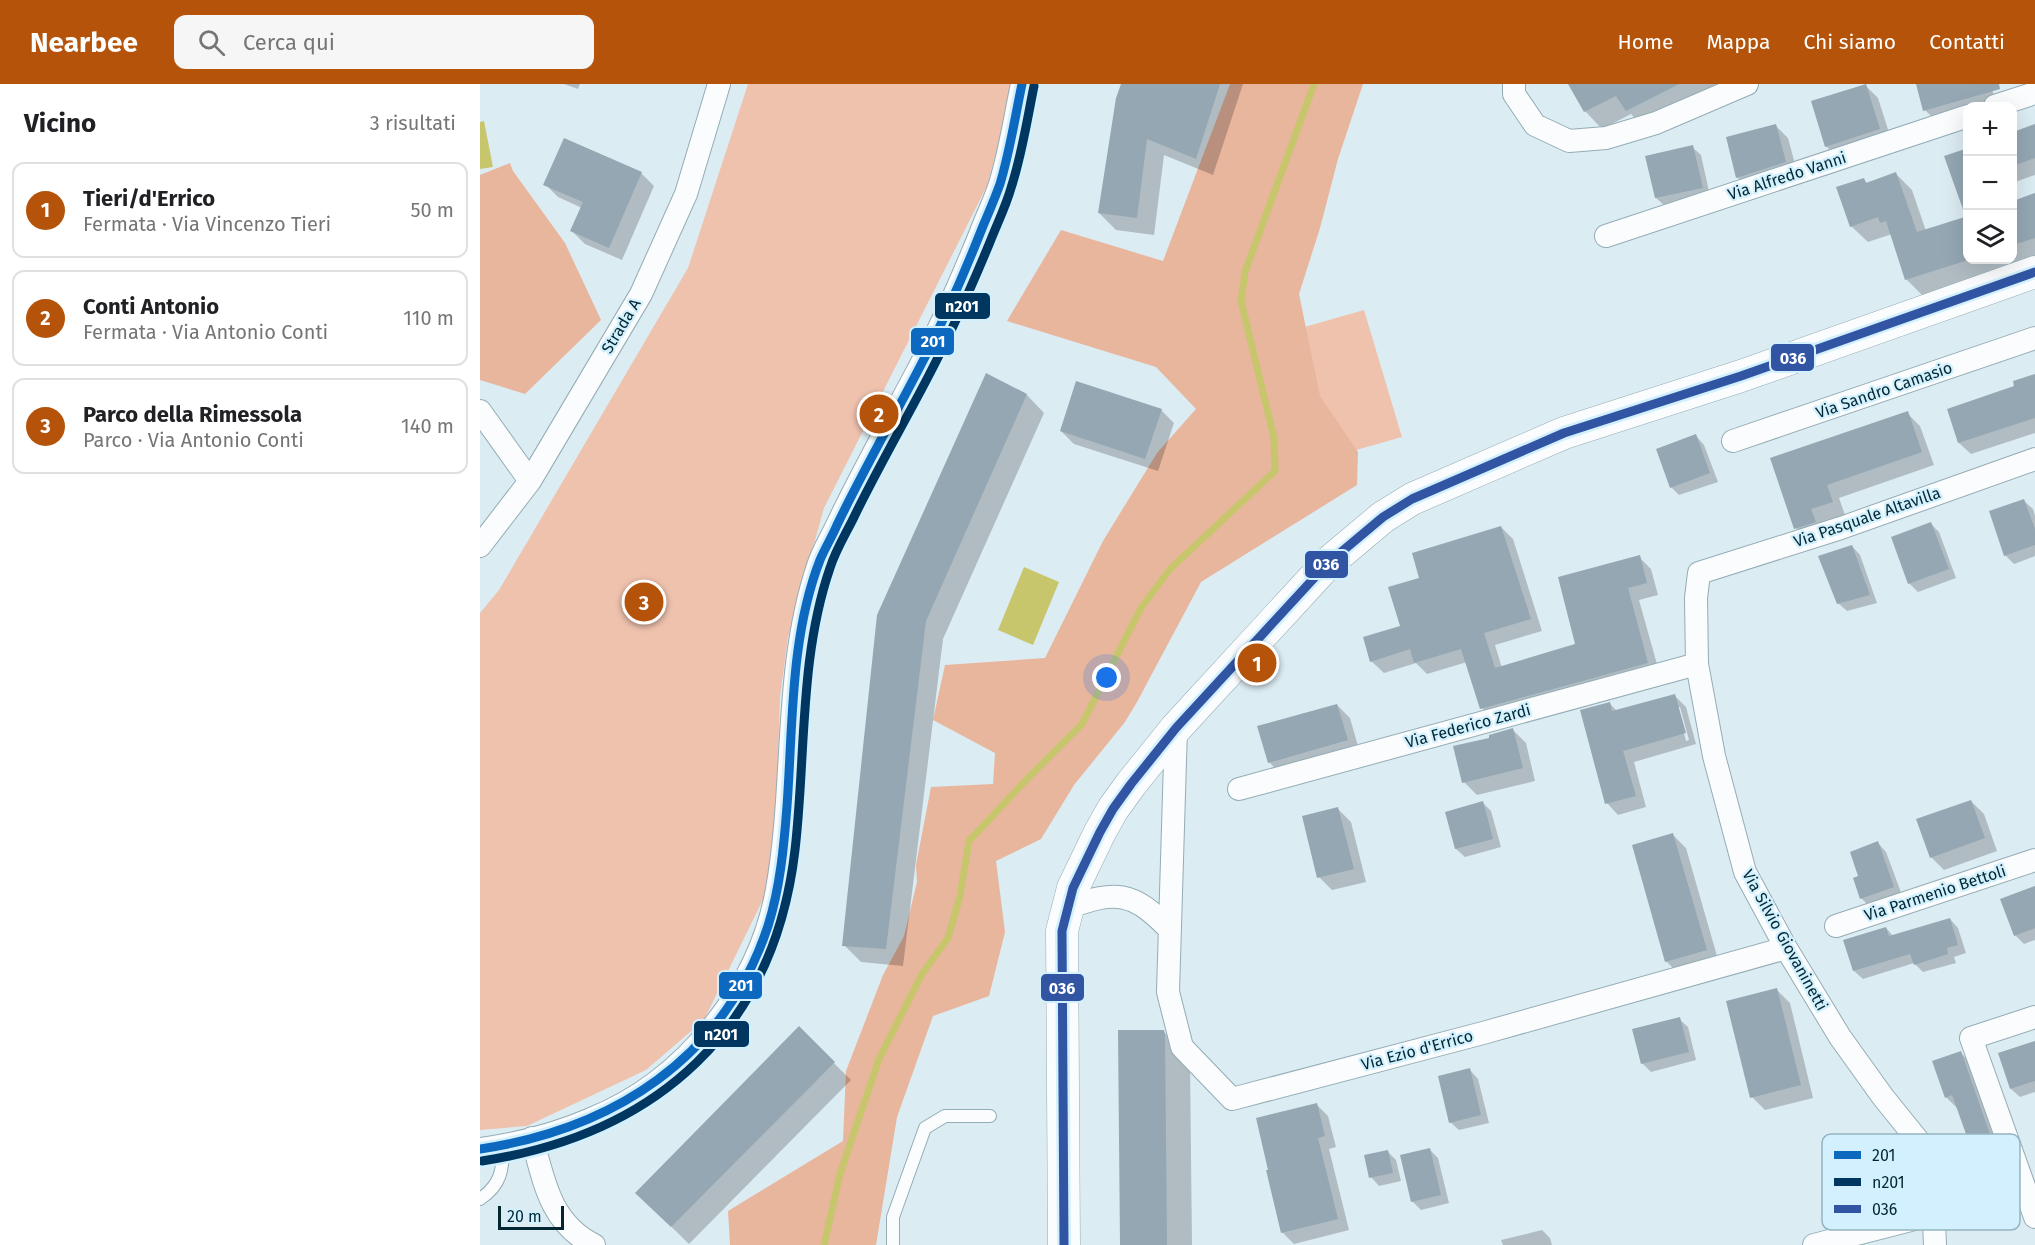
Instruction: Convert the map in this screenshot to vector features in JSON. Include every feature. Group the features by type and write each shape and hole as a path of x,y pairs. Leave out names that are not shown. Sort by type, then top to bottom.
{"street":[{"name":"Strada A","path":"480,546 530,481 640,294 686,194 719,84"},
{"path":"480,1149 503,1146 594,1119 627,1101 660,1078 690,1052 719,1020 759,952 777,888 788,790 798,646 818,565 858,480 919,368 968,264 1000,184 1022,84"},
{"path":"1515,84 1514,94 1534,125 1569,141 1606,138 1656,123 1747,84"},
{"path":"2007,102 2035,93"},
{"name":"Via Alfredo Vanni","path":"1606,236 1963,118"},
{"path":"1064,1245 1062,931 1073,888 1113,809 1176,728 1327,564 1375,523 1412,499 1564,433 1742,376 2035,272"},
{"name":"Via Sandro Camasio","path":"1733,441 2035,338"},
{"path":"480,411 530,481"},
{"name":"Via Pasquale Altavilla","path":"1699,573 1841,528 2035,459"},
{"name":"Via Silvio Giovaninetti","path":"1699,573 1696,598 1697,664 1714,756 1746,872 1786,948 1840,1037 1913,1134"},
{"name":"Via Federico Zardi","path":"1239,789 1697,664"},
{"name":"Via Ezio d'Errico","path":"1176,728 1168,992 1182,1047 1232,1099 1483,1033 1786,948"},
{"name":"Via Parmenio Bettoli","path":"1836,926 2035,860"},
{"path":"1067,908 1098,898 1112,896 1126,898 1145,908 1170,930"},
{"path":"2005,1134 1971,1038 2035,1017"},
{"path":"532,1138 553,1205 573,1232 594,1245"},
{"path":"2020,1175 2035,1217"},
{"path":"1814,1245 1872,1230"},
{"name":"Via Silvio Giovaninetti","path":"1935,1230 1935,1245"}],"lane":[{"path":"893,1245 893,1217 925,1128 945,1116 990,1116"},
{"path":"480,1199 495,1188 503,1160 503,1146"}],"shaded area":[{"path":"748,84 1015,84 987,186 824,508 788,637 780,697 774,877 704,1020 646,1070 527,1126 480,1130 480,613 499,590 688,268"},
{"path":"1230,84 1363,84 1338,159 1320,228 1299,294 1320,396 1358,452 1357,485 1201,582 1125,722 1074,785 1041,839 996,861 1005,932 989,996 933,1016 897,1117 876,1245 730,1245 728,1211 843,1141 846,1071 883,975 904,936 917,882 916,865 931,787 993,784 995,753 933,720 945,665 1045,658 1103,541 1157,453 1196,409 1156,367 1007,321 1061,230 1163,261"},
{"path":"484,121 493,167 480,169 480,122"},
{"path":"510,163 513,171 565,243 601,320 525,394 480,380 480,175"},
{"path":"1364,310 1402,437 1335,456 1301,328"},
{"path":"1024,567 1059,582 1033,645 998,630"}],"building":[{"path":"1121,84 1220,84 1196,159 1147,139 1137,218 1098,213 1116,98"},
{"path":"1568,84 1679,84 1626,111 1616,96 1584,112"},
{"path":"1866,84 1880,129 1825,147 1811,101"},
{"path":"1916,84 1999,84 2000,89 1923,111"},
{"path":"1776,124 1786,162 1736,178 1726,137"},
{"path":"2035,124 2035,158 2017,165 2017,156 2017,131"},
{"path":"564,138 642,172 609,248 570,231 583,202 543,185"},
{"path":"1693,145 1703,188 1655,198 1645,156"},
{"path":"1963,150 1963,209 1944,156"},
{"path":"1896,172 1917,232 1963,218 1963,262 1905,280 1886,221 1880,223 1878,217 1850,227 1836,187 1864,178 1866,183"},
{"path":"2035,193 2035,238 2017,244 2017,210 2017,200"},
{"path":"986,373 1027,394 926,621 886,949 842,946 877,615"},
{"path":"2035,374 2035,418 1958,443 1947,409 2014,386 2013,381"},
{"path":"1076,381 1162,409 1145,459 1060,431"},
{"path":"1908,411 1922,452 1827,485 1833,502 1811,509 1816,522 1794,529 1770,458"},
{"path":"1696,434 1710,473 1670,488 1656,449"},
{"path":"2024,499 2035,529 2035,545 2004,556 1989,511"},
{"path":"1931,522 1949,569 1908,584 1891,537"},
{"path":"1501,526 1531,619 1484,633 1495,668 1575,644 1558,577 1640,555 1647,583 1628,588 1648,663 1480,709 1461,649 1414,663 1410,649 1370,662 1363,637 1400,626 1388,587 1419,578 1412,553"},
{"path":"1852,545 1870,595 1837,604 1818,556"},
{"path":"1675,694 1686,733 1623,751 1636,796 1605,804 1580,710 1610,702 1612,711"},
{"path":"1337,704 1348,740 1268,763 1257,726"},
{"path":"1513,728 1523,768 1462,783 1453,746 1489,738 1489,735"},
{"path":"1971,800 1985,838 1930,858 1916,819"},
{"path":"1483,801 1493,839 1455,849 1445,812"},
{"path":"1338,807 1354,869 1317,878 1302,816"},
{"path":"1673,833 1707,950 1665,962 1632,845"},
{"path":"1878,841 1894,887 1860,899 1853,878 1858,876 1850,852"},
{"path":"2035,886 2035,928 2014,936 2000,899"},
{"path":"1950,918 1958,945 1947,948 1948,954 1914,965 1910,954 1853,971 1843,940 1886,927 1889,936"},
{"path":"1777,988 1801,1085 1750,1098 1726,1001"},
{"path":"1680,1017 1689,1052 1641,1064 1632,1029"},
{"path":"799,1026 835,1062 671,1227 635,1193"},
{"path":"1118,1030 1164,1030 1167,1245 1120,1245"},
{"path":"2035,1041 2035,1081 2010,1089 1998,1053"},
{"path":"1961,1051 1990,1134 1966,1134 1952,1095 1945,1098 1932,1061"},
{"path":"1470,1068 1481,1115 1449,1123 1438,1076"},
{"path":"1317,1103 1325,1136 1318,1138 1338,1219 1281,1233 1256,1118"},
{"path":"1430,1148 1441,1195 1411,1202 1400,1155"},
{"path":"1388,1150 1393,1173 1369,1178 1364,1155"}],"waterway":[{"path":"824,1245 840,1174 879,1059 922,974 948,938 960,896 969,841 1082,724 1141,608 1170,569 1275,471 1274,438 1241,301 1245,272 1314,84"}],"transit line":[{"name":"201","path":"480,1149 529,1139 575,1124 618,1105 657,1080 693,1050 723,1014 748,973 768,926 783,852 794,682 810,589 824,551 926,355 970,258 1000,184 1010,147 1022,84"},
{"name":"n201","path":"482,1161 545,1147 602,1126 652,1098 696,1063 733,1020 762,971 783,914 795,850 808,672 820,602 830,568 838,547 961,310 983,259 1007,202 1015,176 1034,86"},
{"name":"036","path":"1064,1245 1062,931 1073,888 1100,832 1131,784 1176,728 1327,564 1383,517 1412,499 1564,433 1741,376 2035,272"}],"place":[{"name":"Conti Antonio","path":"879,414"},
{"name":"Parco della Rimessola","path":"644,602"},
{"name":"Tieri/d'Errico","path":"1257,663"}]}
